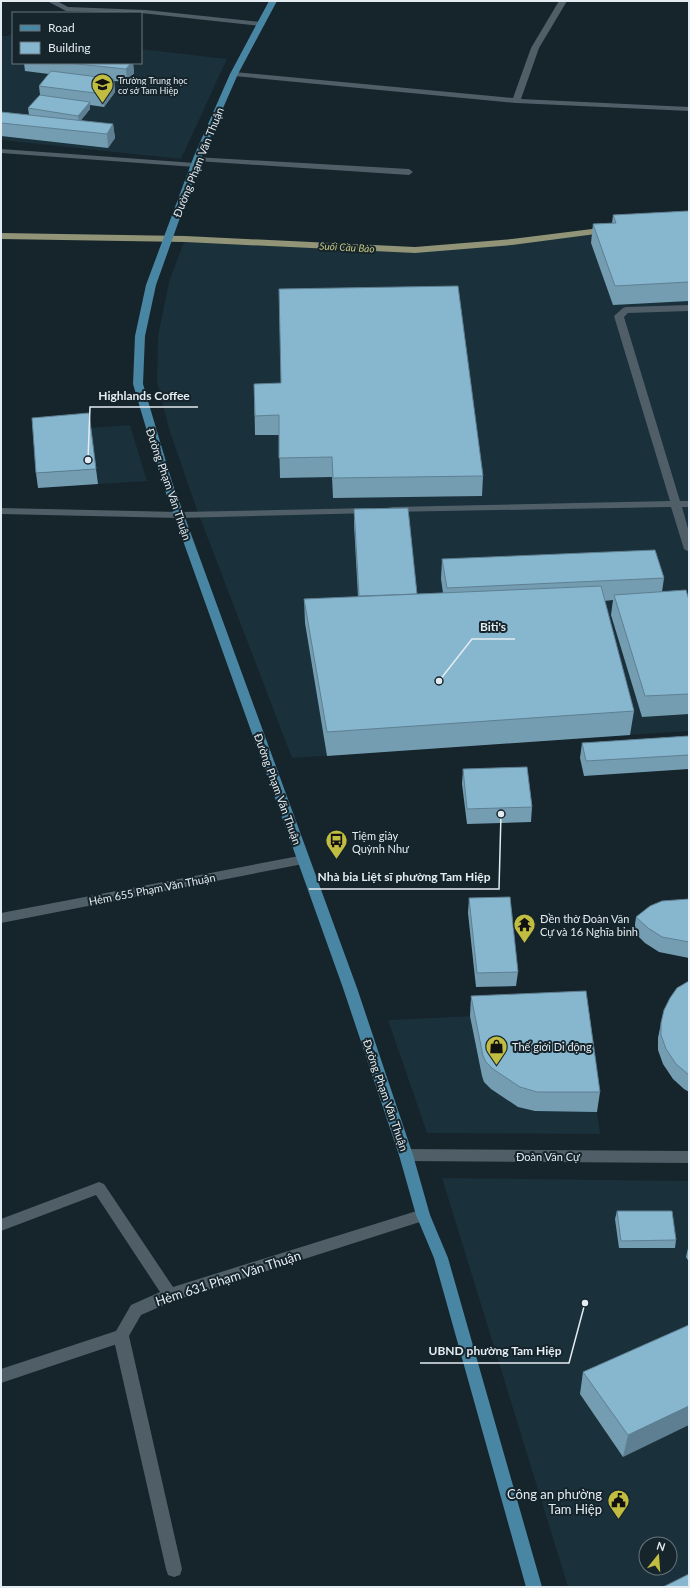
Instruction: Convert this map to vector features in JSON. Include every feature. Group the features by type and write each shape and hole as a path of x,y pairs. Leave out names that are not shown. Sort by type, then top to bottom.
{"main road":[{"name":"Đường Phạm Văn Thuận","path":"273,1 234,74 196,162 151,285 140,336 138,384 152,433 179,515 350,988 406,1155 423,1215 441,1258 534,1587"}],"street":[{"path":"51,1 66,9 146,12 261,24"},
{"path":"516,101 535,48 564,1"},
{"path":"234,74 516,101 689,109"},
{"path":"1,151 408,172"},
{"path":"689,308 626,310 619,316 689,549"},
{"path":"1,511 179,515 689,504"},
{"name":"Hẻm 655 Phạm Văn Thuận","path":"1,918 304,860"},
{"name":"Đoàn Văn Cự","path":"406,1155 689,1157"},
{"path":"1,1224 99,1188 170,1295"},
{"name":"Hẻm 631 Phạm Văn Thuận","path":"121,1336 136,1310 170,1295 423,1215"},
{"path":"1,1376 121,1336 174,1569"}],"shaded area":[{"name":"Trường Trung học cơ sở Tam Hiệp","path":"12,33 12,64 142,64 142,49 227,59 181,159 1,140 1,36 8,36"},
{"path":"689,213 689,731 292,758 197,510 169,429 157,382 158,336 169,282 185,239 415,250 512,242 661,223"},
{"path":"130,425 147,481 38,488 34,432"},
{"name":"Thế giới Di động","path":"583,1011 600,1134 427,1133 388,1020"},
{"path":"442,1178 689,1181 689,1587 568,1587"}],"building":[{"path":"77,64 130,64 126,69"},
{"path":"51,71 114,79 103,94 39,86"},
{"path":"40,95 90,102 78,116 28,108"},
{"path":"1,112 113,124 107,134 1,123"},
{"path":"689,211 689,282 615,286 593,224 616,223 613,215"},
{"path":"458,286 483,476 333,478 332,457 279,458 279,415 255,416 254,384 281,383 279,289"},
{"path":"89,413 96,469 36,473 32,418"},
{"path":"408,508 417,594 359,596 354,509"},
{"path":"655,550 664,578 447,588 442,559"},
{"path":"601,586 634,711 327,732 304,599"},
{"path":"686,590 689,600 689,694 645,696 614,595"},
{"path":"689,736 689,755 586,761 582,743"},
{"path":"527,767 532,807 467,809 463,769"},
{"path":"510,897 518,972 477,973 469,898"},
{"path":"689,899 689,942 662,937 648,928 636,917 650,906 662,901"},
{"path":"689,981 689,1075 676,1064 666,1049 661,1035 661,1023 664,1010 670,998 677,988"},
{"path":"586,991 600,1092 537,1092 520,1087 493,1069 486,1062 483,1056 471,996"},
{"path":"617,1211 672,1211 676,1240 621,1241"},
{"path":"689,1325 689,1406 628,1435 583,1372"},
{"path":"689,1574 689,1587 663,1587"}],"waterway":[{"name":"Suối Cầu Bào","path":"1,236 185,239 415,250 512,242 608,230"}],"place":[{"name":"Trường Trung học cơ sở Tam Hiệp","path":"103,104"},
{"name":"Highlands Coffee","path":"88,460"},
{"name":"Biti's","path":"439,681"},
{"name":"Nhà bia Liệt sĩ phường Tam Hiệp","path":"501,814"},
{"name":"Tiệm giày Quỳnh Như","path":"336,860"},
{"name":"Đền thờ Đoàn Văn Cự và 16 Nghĩa binh","path":"525,944"},
{"name":"Thế giới Di động","path":"497,1066"},
{"name":"UBND phường Tam Hiệp","path":"585,1303"},
{"name":"Công an phường Tam Hiệp","path":"618,1520"}]}
